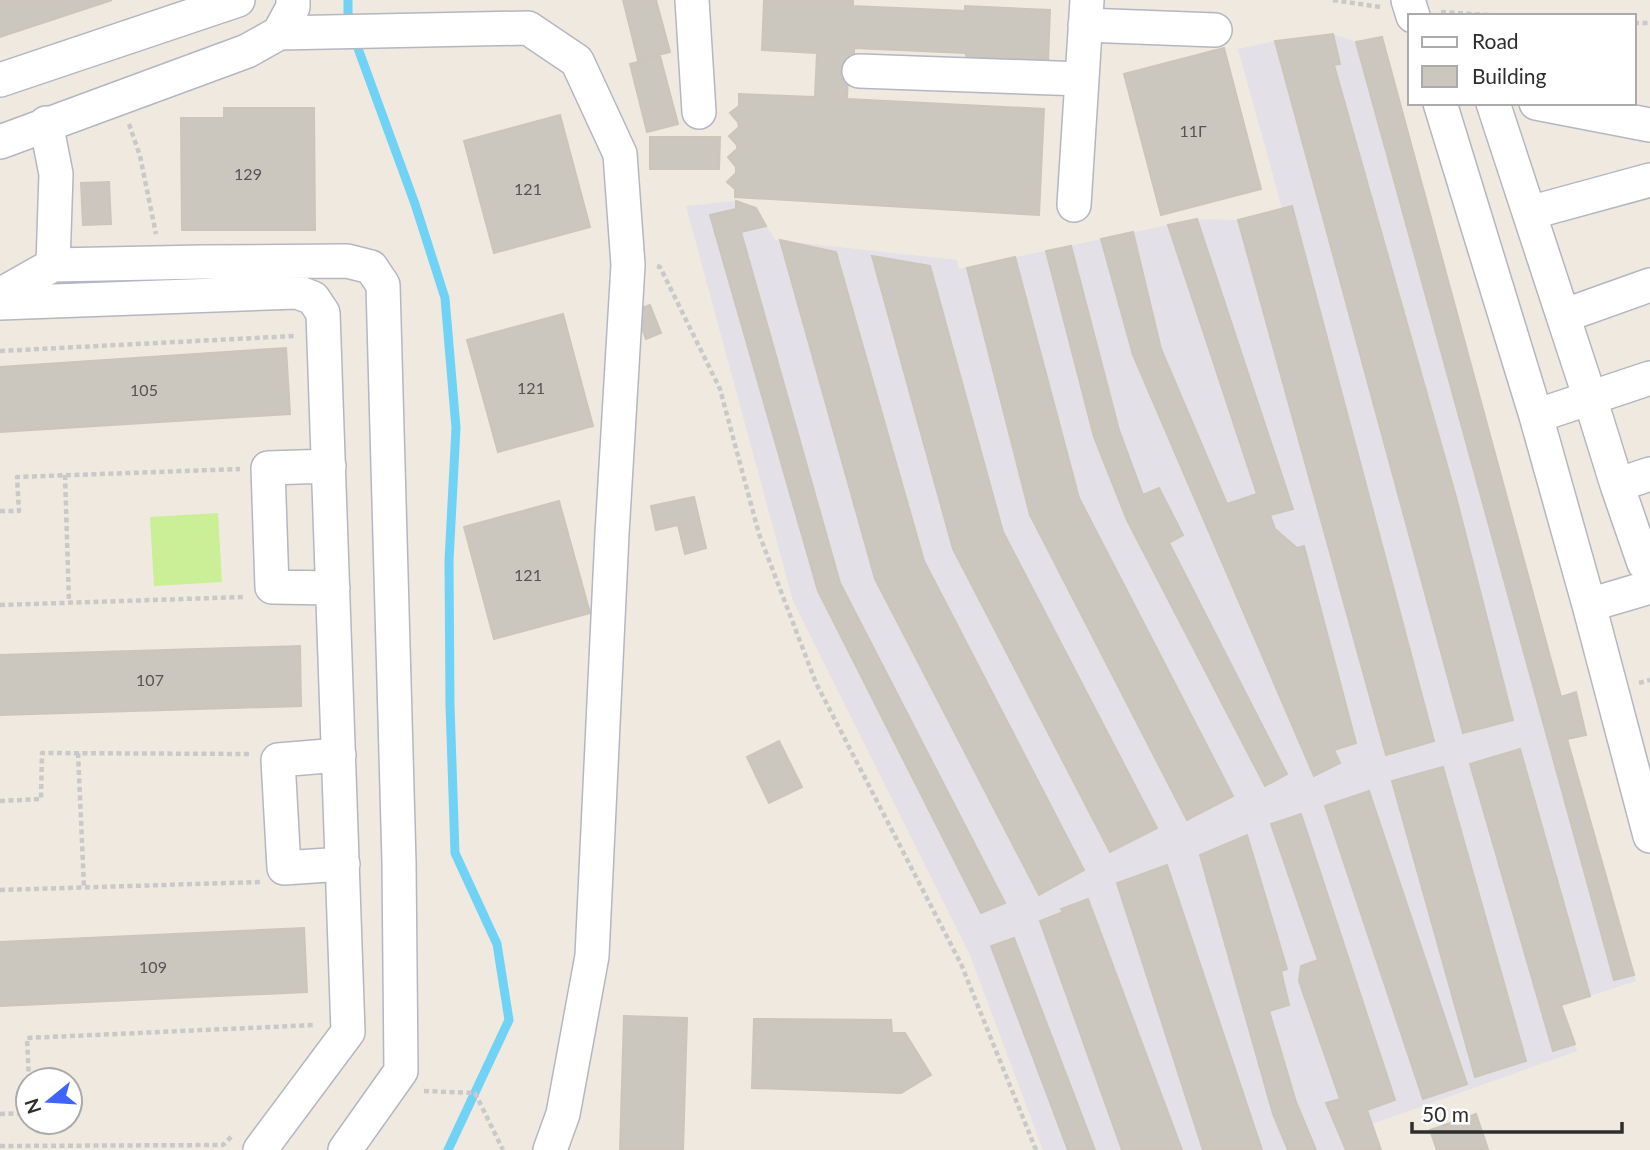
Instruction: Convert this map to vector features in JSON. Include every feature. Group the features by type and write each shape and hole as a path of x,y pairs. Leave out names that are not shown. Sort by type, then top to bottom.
{"lane":[{"path":"0,80 239,0"},
{"path":"279,33 293,7 293,0"},
{"path":"692,0 699,112"},
{"path":"1074,205 1086,13 1214,30"},
{"path":"0,142 247,51 279,33 528,28 578,61 620,154 628,265 592,956 563,1115 550,1150"},
{"path":"859,71 1082,79"},
{"path":"1441,105 1536,416 1650,836"},
{"path":"1494,105 1617,485 1644,563 1650,561"},
{"path":"1546,105 1650,125"},
{"path":"46,123 56,174 53,265"},
{"path":"1529,213 1650,180"},
{"path":"0,295 53,265 162,262 347,261 371,267 383,285 400,862 401,1071 345,1150"},
{"path":"1563,316 1650,285"},
{"path":"0,303 297,292 313,298 323,313 348,1032 251,1138"},
{"path":"1536,416 1650,378"},
{"path":"329,466 268,468 272,587 333,588"},
{"path":"1617,485 1650,474"},
{"path":"1589,605 1650,587"},
{"path":"339,755 278,760 284,868 343,864"}],"path":[{"path":"119,97 140,156 162,262"},
{"path":"628,265 660,267 720,389 759,534 816,683 961,964 1035,1150"},
{"path":"0,351 295,336"},
{"path":"0,511 19,511 17,477 268,468"},
{"path":"65,475 69,602"},
{"path":"0,605 256,597"},
{"path":"0,801 41,799 42,753 257,754"},
{"path":"78,753 84,887"},
{"path":"0,890 265,882"},
{"path":"28,1066 26,1038 320,1024"},
{"path":"425,1090 475,1093 503,1150"},
{"path":"0,1146 209,1147 251,1138"}],"shaded area":[{"path":"1333,34 1356,42 1382,37 1560,696 1576,692 1586,735 1567,740 1636,981 1562,1005 1577,1051 1372,1124 1381,1150 1043,1150 970,955 793,601 686,206 736,201 756,208 775,240 957,260 959,269 1197,219 1238,220 1282,208 1238,49 1275,41"}],"green space":[{"path":"218,513 222,582 154,586 150,517"}],"building":[{"path":"0,0 112,0 0,37"},
{"path":"623,0 656,0 670,52 638,60"},
{"path":"764,0 853,0 853,6 965,11 965,6 1050,10 1048,62 966,58 966,53 854,48 854,54 849,54 847,99 1044,109 1039,215 735,197 735,189 727,182 736,173 736,167 728,157 737,149 729,136 739,127 730,113 739,106 739,94 815,97 817,53 762,50"},
{"path":"1333,34 1340,64 1334,65 1456,497 1513,720 1463,733 1275,41"},
{"path":"1382,37 1561,697 1576,692 1586,735 1567,739 1634,975 1614,980 1356,42"},
{"path":"1224,48 1261,189 1161,215 1124,74"},
{"path":"660,56 678,124 647,132 630,64"},
{"path":"224,108 314,108 315,230 182,230 181,118 224,118"},
{"path":"560,115 590,227 494,253 464,141"},
{"path":"650,137 720,137 719,169 650,169"},
{"path":"109,182 111,224 83,225 81,183"},
{"path":"736,201 756,208 766,226 741,232 840,583 1005,903 981,913 818,591 710,215 736,209"},
{"path":"1292,206 1434,741 1386,755 1238,220"},
{"path":"1197,219 1293,509 1270,515 1275,529 1297,548 1304,546 1356,743 1334,750 1340,763 1314,776 1133,355 1101,239 1133,232 1161,349 1227,504 1257,494 1168,225"},
{"path":"780,240 836,252 924,561 1084,870 1039,895 875,579"},
{"path":"1071,246 1119,430 1143,495 1159,488 1183,535 1169,543 1287,774 1265,786 1127,520 1094,437 1046,251"},
{"path":"872,256 930,266 1003,532 1157,828 1110,852 953,549"},
{"path":"1015,257 1079,498 1233,796 1187,820 1030,515 967,268"},
{"path":"650,305 661,333 646,339 635,310"},
{"path":"563,314 593,426 498,452 467,340"},
{"path":"286,348 290,414 0,432 0,367"},
{"path":"694,497 706,548 685,554 678,525 656,530 651,506"},
{"path":"559,501 590,613 494,639 464,527"},
{"path":"300,646 301,706 0,715 0,655"},
{"path":"779,741 802,787 769,803 747,757"},
{"path":"1520,749 1590,996 1561,1005 1575,1044 1553,1051 1470,764"},
{"path":"1443,767 1526,1061 1475,1077 1392,781"},
{"path":"1369,791 1467,1084 1423,1099 1325,806"},
{"path":"1301,814 1395,1100 1367,1110 1381,1150 1346,1150 1326,1103 1340,1099 1299,981 1301,966 1318,960 1271,824"},
{"path":"1247,835 1287,969 1281,971 1289,1005 1269,1011 1296,1102 1316,1150 1288,1150 1273,1114 1200,855"},
{"path":"1167,865 1262,1150 1203,1150 1117,883"},
{"path":"1088,899 1182,1150 1122,1150 1040,921 1063,912 1061,909"},
{"path":"304,928 307,992 0,1006 0,942"},
{"path":"1014,938 1095,1150 1068,1150 991,946"},
{"path":"624,1016 687,1018 683,1150 620,1150"},
{"path":"754,1019 891,1020 892,1033 905,1033 931,1075 901,1093 752,1088"},
{"path":"1476,1114 1488,1149 1437,1150 1430,1130"}],"waterway":[{"path":"348,0 348,13"},
{"path":"356,43 415,204 445,298 456,428 449,561 455,853 497,944 509,1020 448,1150"}]}
